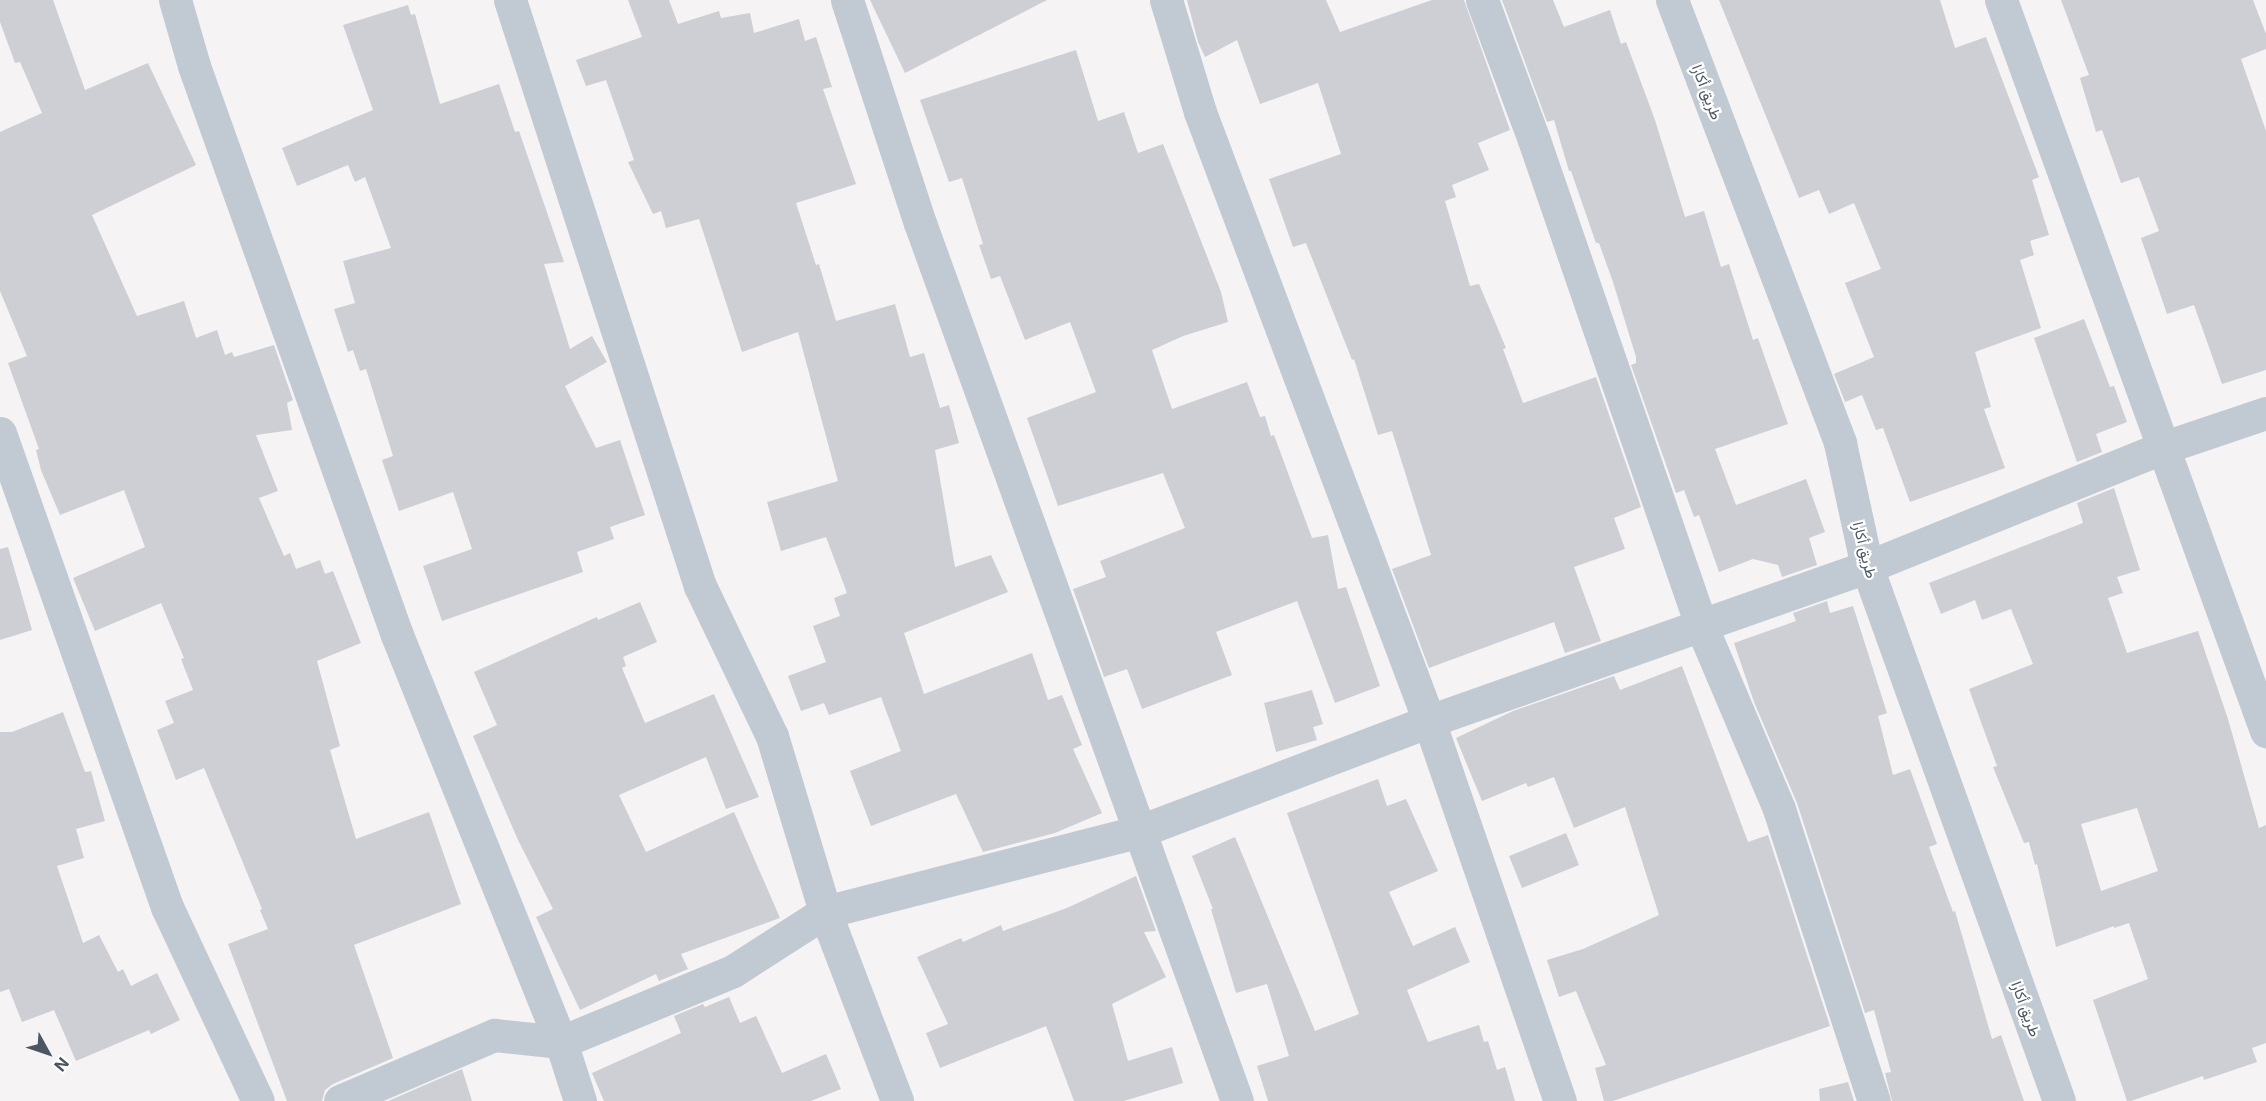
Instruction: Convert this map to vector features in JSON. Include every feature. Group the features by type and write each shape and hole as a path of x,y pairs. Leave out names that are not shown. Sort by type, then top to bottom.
{"street":[{"path":"175,0 194,66 397,634 561,1042 580,1101"},
{"path":"510,0 700,586 772,736 825,912 897,1101"},
{"path":"847,0 920,223 1237,1101"},
{"path":"1166,0 1200,112 1429,721 1560,1101"},
{"path":"1482,0 1534,140 1701,625 1779,809 1874,1101"},
{"name":"طريق أكارا","path":"1672,0 1840,443 1867,567 2059,1101"},
{"path":"2001,0 2266,730"},
{"path":"340,1101 494,1035 561,1042 733,971 825,912 1140,831 1429,721 1867,567 2162,448 2266,413"},
{"path":"0,433 167,907 258,1101"}],"building":[{"path":"0,0 53,0 85,90 148,63 196,165 92,215 137,316 184,301 196,338 217,330 225,355 232,352 234,357 274,345 293,400 287,403 292,430 256,435 278,491 259,498 284,556 290,553 296,569 320,560 325,574 333,571 361,643 317,661 340,746 330,750 356,839 429,812 461,904 354,945 393,1058 333,1084 325,1090 322,1101 287,1101 228,944 268,929 260,910 262,909 204,768 176,780 157,730 174,723 165,701 193,690 181,659 184,658 161,603 95,631 73,578 145,547 124,490 60,515 41,470 36,450 39,449 8,363 27,356 0,291 0,132 42,113 20,62 15,63 0,22"},
{"path":"628,0 669,0 678,24 719,11 721,18 750,13 754,33 799,19 805,41 816,37 832,87 823,89 856,184 796,203 816,265 819,264 836,321 895,304 910,357 924,353 940,408 949,405 959,443 935,450 955,567 991,555 1008,592 904,633 924,694 1032,653 1048,700 1062,695 1082,745 1073,749 1102,813 1055,833 983,852 956,794 871,826 850,771 901,751 881,697 829,715 824,703 801,711 788,676 826,662 813,626 840,616 834,598 847,593 826,537 781,551 767,502 838,481 798,332 742,352 699,219 666,228 661,211 653,214 628,162 634,160 606,80 586,86 576,60 642,37"},
{"path":"870,0 1047,0 905,73"},
{"path":"1187,0 1326,0 1340,32 1432,0 1464,0 1510,130 1478,143 1489,170 1452,185 1456,197 1445,201 1470,286 1479,284 1506,348 1503,349 1523,403 1596,377 1641,507 1614,518 1625,549 1574,567 1601,641 1565,653 1554,622 1429,668 1392,569 1431,555 1392,431 1378,435 1354,359 1352,360 1306,243 1293,247 1269,179 1341,154 1318,83 1260,104 1237,40 1205,57 1198,42"},
{"path":"1502,0 1553,0 1564,27 1610,10 1621,44 1626,42 1655,120 1685,217 1704,211 1721,267 1729,264 1753,340 1758,338 1788,424 1715,449 1736,505 1806,479 1825,532 1809,538 1817,565 1782,577 1778,565 1753,559 1719,572 1699,515 1694,517 1684,490 1676,493 1631,365 1636,363 1636,357 1613,282 1599,243 1596,243 1571,171 1569,171 1554,120 1547,122"},
{"path":"1719,0 1940,0 1955,48 1986,37 2039,177 2032,180 2049,235 2030,241 2034,255 2020,260 2041,328 1975,352 1991,407 1984,409 2005,468 1910,502 1883,428 1876,430 1862,395 1845,402 1834,374 1874,357 1845,283 1881,269 1854,203 1829,214 1819,190 1799,198"},
{"path":"2061,0 2253,0 2266,34 2266,49 2241,59 2266,131 2266,370 2222,384 2194,305 2167,314 2141,238 2159,231 2139,177 2121,183 2102,130 2096,132 2080,78 2089,75"},
{"path":"408,5 411,15 415,14 440,104 499,84 515,132 519,131 564,262 544,264 570,349 592,336 607,362 565,386 596,448 620,440 645,515 610,527 614,539 577,552 583,572 442,621 423,566 472,549 453,492 399,511 382,460 393,456 366,369 360,371 353,350 348,352 334,309 355,303 343,261 391,248 365,177 355,182 348,165 297,186 282,148 373,110 343,25"},
{"path":"1076,50 1098,121 1124,112 1138,153 1163,144 1221,292 1228,322 1183,336 1152,350 1172,409 1247,382 1260,417 1265,416 1271,436 1274,435 1312,538 1328,535 1338,589 1346,587 1380,686 1335,703 1297,601 1216,632 1232,675 1142,709 1127,669 1104,677 1073,589 1106,577 1100,561 1185,528 1163,473 1058,506 1027,418 1096,392 1070,322 1025,340 1000,276 991,279 979,245 983,244 962,178 949,182 920,100"},
{"path":"2084,319 2110,387 2114,386 2127,422 2096,434 2102,452 2077,462 2034,338"},
{"path":"2114,488 2140,570 2117,577 2123,593 2108,598 2127,653 2198,631 2228,719 2259,828 2266,825 2266,1043 2252,1048 2257,1062 2204,1080 2203,1076 2131,1101 2127,1101 2093,1000 2148,979 2129,923 2114,928 2114,926 2056,947 2037,864 2035,865 2029,842 2024,843 1993,767 1997,766 1969,689 2033,664 2011,609 1982,620 1975,600 1941,614 1929,583 2083,523 2077,503","holes":["2137,808 2158,871 2101,891 2081,824"]},
{"path":"8,547 32,630 0,640 0,549"},
{"path":"1827,601 1830,613 1853,606 1887,713 1878,716 1893,775 1910,769 1937,844 1929,847 1953,912 1955,911 1992,1039 2001,1035 2024,1101 1892,1101 1885,1073 1891,1072 1874,1010 1865,1013 1797,803 1754,702 1734,643 1796,621 1793,613"},
{"path":"640,602 657,642 623,657 626,666 622,668 645,723 714,694 759,797 726,809 706,757 619,795 646,852 734,812 780,918 681,954 688,969 659,981 656,974 580,1010 536,917 553,909 518,840 473,736 497,725 474,672 597,617 598,620"},
{"path":"1682,666 1748,842 1768,835 1830,1026 1613,1101 1604,1101 1595,1068 1606,1065 1576,991 1559,997 1547,960 1583,949 1659,915 1625,807 1574,828 1554,777 1528,787 1526,783 1482,801 1456,738 1513,711 1614,676 1620,690"},
{"path":"1312,690 1323,724 1313,727 1317,740 1276,752 1264,703"},
{"path":"63,712 85,772 91,771 105,821 76,829 84,858 57,866 83,943 99,935 118,972 123,969 131,986 157,973 180,1020 151,1034 149,1030 76,1061 54,1010 22,1022 9,989 0,992 0,732 12,732"},
{"path":"1378,779 1387,806 1406,799 1438,871 1389,892 1413,946 1455,927 1470,962 1407,990 1428,1042 1479,1025 1484,1042 1488,1041 1497,1070 1505,1067 1515,1101 1268,1101 1257,1066 1289,1056 1267,984 1236,993 1211,909 1213,909 1192,856 1235,837 1315,1031 1359,1014 1287,813"},
{"path":"1566,833 1579,865 1522,888 1509,856"},
{"path":"1136,876 1156,931 1144,932 1166,977 1112,1004 1128,1061 1172,1047 1183,1083 1124,1101 1074,1101 1046,1026 940,1068 926,1033 948,1024 917,957 961,938 963,942 1001,925 1003,931 1067,908"},
{"path":"729,997 740,1023 756,1016 782,1073 826,1054 841,1089 811,1101 604,1101 592,1073 681,1033 674,1016 703,1004 705,1007"},
{"path":"462,1069 472,1101 388,1101"},
{"path":"1848,1082 1854,1101 1820,1101 1819,1089"}]}
